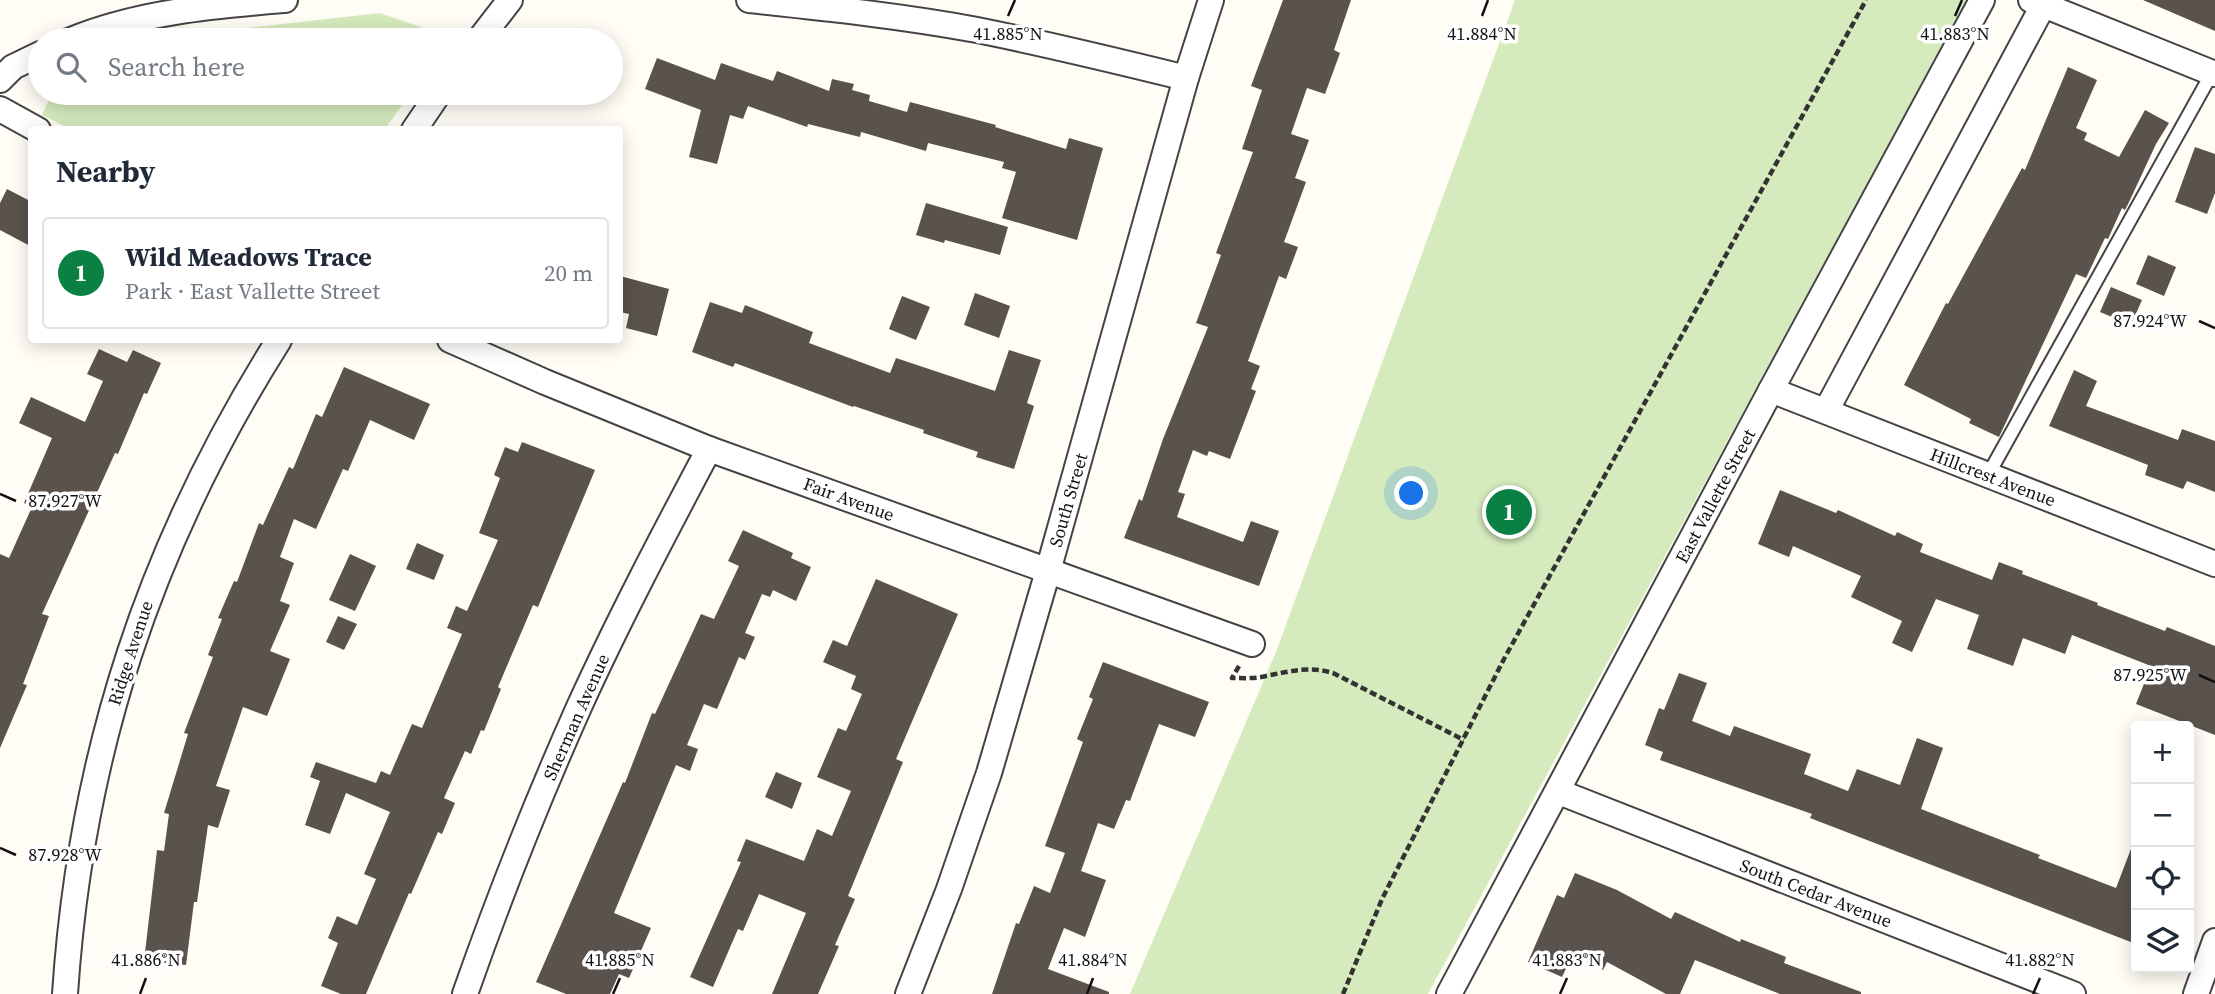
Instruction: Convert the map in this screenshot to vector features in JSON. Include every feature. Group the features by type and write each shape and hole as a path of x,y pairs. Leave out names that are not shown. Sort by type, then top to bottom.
{"street":[{"path":"111,28 147,17 220,5 285,0"},
{"path":"488,28 510,0"},
{"path":"749,0 856,11 975,30 1186,78"},
{"name":"South Street","path":"908,994 949,889 989,773 1186,78 1211,0"},
{"name":"East Vallette Street","path":"1450,994 1982,0"},
{"path":"1826,411 2040,2 2213,74"},
{"path":"0,80 13,67 28,60"},
{"path":"417,126 431,105"},
{"path":"0,109 31,126"},
{"name":"Ridge Avenue","path":"65,994 77,880 90,801 107,725 126,661 159,569 188,503 225,429 277,343"},
{"name":"Fair Avenue","path":"457,343 709,449 1252,644"},
{"name":"Hillcrest Avenue","path":"1771,390 2215,564"},
{"name":"Sherman Avenue","path":"464,994 527,828 580,705 632,597 709,449"},
{"name":"South Cedar Avenue","path":"1559,792 2073,994"},
{"path":"2196,994 2215,941"}],"lane":[{"path":"1988,475 2213,74"}],"path":[{"path":"1343,994 1382,899 1504,659 1866,0"},
{"path":"1252,644 1232,678 1263,677 1296,669 1318,669 1333,673 1464,740"}],"green space":[{"path":"1515,0 1966,0 1428,994 1130,994 1276,652"},
{"path":"380,13 423,28 247,28"},
{"path":"47,105 402,105 387,126 65,126 42,115"}],"building":[{"path":"1283,0 1351,0 1334,50 1340,53 1325,94 1307,88 1291,134 1309,140 1295,178 1306,182 1284,242 1298,247 1286,279 1279,276 1248,361 1260,366 1251,389 1256,391 1230,459 1209,451 1207,456 1193,450 1178,492 1185,494 1177,517 1243,542 1251,521 1279,531 1259,586 1124,538 1139,499 1142,501 1163,439 1208,327 1196,323 1221,255 1216,253 1253,152 1242,149 1262,90 1251,86"},
{"path":"2143,0 2215,0 2215,31"},
{"path":"657,58 715,80 721,63 773,81 777,71 829,91 832,79 854,84 852,90 870,95 869,101 907,112 910,102 996,125 995,127 1066,149 1069,138 1103,148 1077,240 1002,218 1016,172 1002,168 1004,162 928,143 926,151 861,132 860,137 808,124 807,127 748,106 743,119 730,115 717,164 689,157 701,110 645,89"},
{"path":"2068,67 2097,80 2076,128 2087,133 2084,140 2119,157 2145,110 2169,123 2156,144 2125,210 2122,208 2086,278 2076,274 1999,437 1969,423 1971,419 1904,385 1946,303 1948,304 2022,168 2025,170"},
{"path":"2195,147 2215,154 2215,193 2207,214 2175,202"},
{"path":"7,189 28,200 28,245 0,230 0,203"},
{"path":"926,203 1008,227 1000,255 916,235"},
{"path":"2148,255 2176,267 2164,296 2136,284"},
{"path":"623,277 669,289 657,336 626,328 629,314 623,313"},
{"path":"2111,287 2142,300 2131,325 2100,312"},
{"path":"975,293 1010,306 999,338 964,325"},
{"path":"902,296 930,307 916,340 889,329"},
{"path":"710,302 742,313 745,305 813,332 809,343 890,373 896,358 995,391 1009,350 1041,360 1027,403 1034,406 1014,469 976,457 978,452 923,433 924,430 735,363 733,367 692,352"},
{"path":"99,349 127,362 133,350 161,363 147,394 144,393 118,454 115,453 42,614 49,616 23,684 27,685 0,748 0,554 9,558 32,507 24,503 52,438 19,423 31,397 85,422 103,381 87,374"},
{"path":"344,367 430,404 414,440 370,420 348,471 343,469 316,529 294,519 280,557 294,563 280,601 290,605 270,651 290,659 267,716 243,707 216,786 230,790 218,828 208,825 186,965 144,961 157,850 164,851 169,814 164,813 188,734 184,733 213,657 208,655 222,619 218,618 234,581 237,582 259,523 263,525 289,467 293,469 316,414 322,417"},
{"path":"2074,370 2097,381 2086,406 2178,440 2182,429 2215,441 2215,492 2187,481 2183,489 2145,475 2148,465 2049,426"},
{"path":"522,442 595,470 538,607 533,605 498,687 501,689 484,731 481,730 471,754 465,751 444,798 455,803 442,834 438,832 411,894 409,893 366,994 341,994 321,986 338,943 328,938 337,916 357,925 376,879 364,874 390,812 346,793 330,834 305,825 320,781 310,777 316,762 376,783 381,771 390,775 412,724 422,728 462,634 447,628 456,606 467,611 498,540 479,533 500,478 494,475 505,447 518,452"},
{"path":"1780,490 1836,513 1838,510 1895,536 1897,532 1923,544 1920,552 1992,580 1999,562 2023,571 2022,574 2098,603 2097,605 2165,631 2167,627 2215,646 2215,735 2194,727 2194,721 2179,721 2136,704 2151,666 2072,635 2065,654 2023,638 2013,666 1967,649 1979,615 1936,599 1912,652 1892,643 1902,621 1851,597 1861,576 1793,546 1789,557 1758,544"},
{"path":"743,530 793,553 791,558 811,567 796,601 773,590 770,597 762,594 745,633 755,637 745,660 739,657 717,709 704,704 687,745 698,749 690,771 676,765 614,913 651,928 629,978 619,974 610,994 566,994 536,982 623,782 625,783 652,713 655,714 701,614 714,619 739,566 728,561"},
{"path":"417,543 444,555 434,580 406,569"},
{"path":"350,554 376,566 355,611 329,600"},
{"path":"876,579 958,614 896,759 903,762 848,896 855,899 835,945 839,946 818,994 772,994 806,913 759,894 743,931 738,929 713,987 690,977 741,862 737,861 746,839 804,861 817,829 832,836 851,791 817,777 838,728 846,731 862,694 851,689 856,676 823,662 833,640 847,646"},
{"path":"338,616 357,624 344,650 326,642"},
{"path":"1103,662 1209,702 1195,737 1159,724 1130,801 1126,800 1114,829 1098,823 1081,871 1106,880 1085,937 1064,928 1048,969 1109,994 992,994 1016,923 1019,924 1034,886 1050,893 1065,853 1045,846 1083,742 1077,739 1093,699 1089,697"},
{"path":"1679,673 1707,683 1692,721 1730,736 1734,726 1811,754 1804,774 1848,791 1857,769 1900,785 1917,738 1943,748 1921,809 2116,888 2131,849 2131,942 1810,818 1812,814 1660,760 1663,752 1645,745 1659,708 1664,710"},
{"path":"776,772 802,783 792,809 765,797"},
{"path":"1575,873 1617,890 1671,919 1675,912 1740,942 1741,939 1786,957 1784,963 1861,994 1780,994 1695,960 1680,994 1666,994 1607,962 1603,970 1573,954 1562,977 1528,962 1557,895 1564,898"}],"place":[{"name":"Wild Meadows Trace","path":"1509,512"}]}
